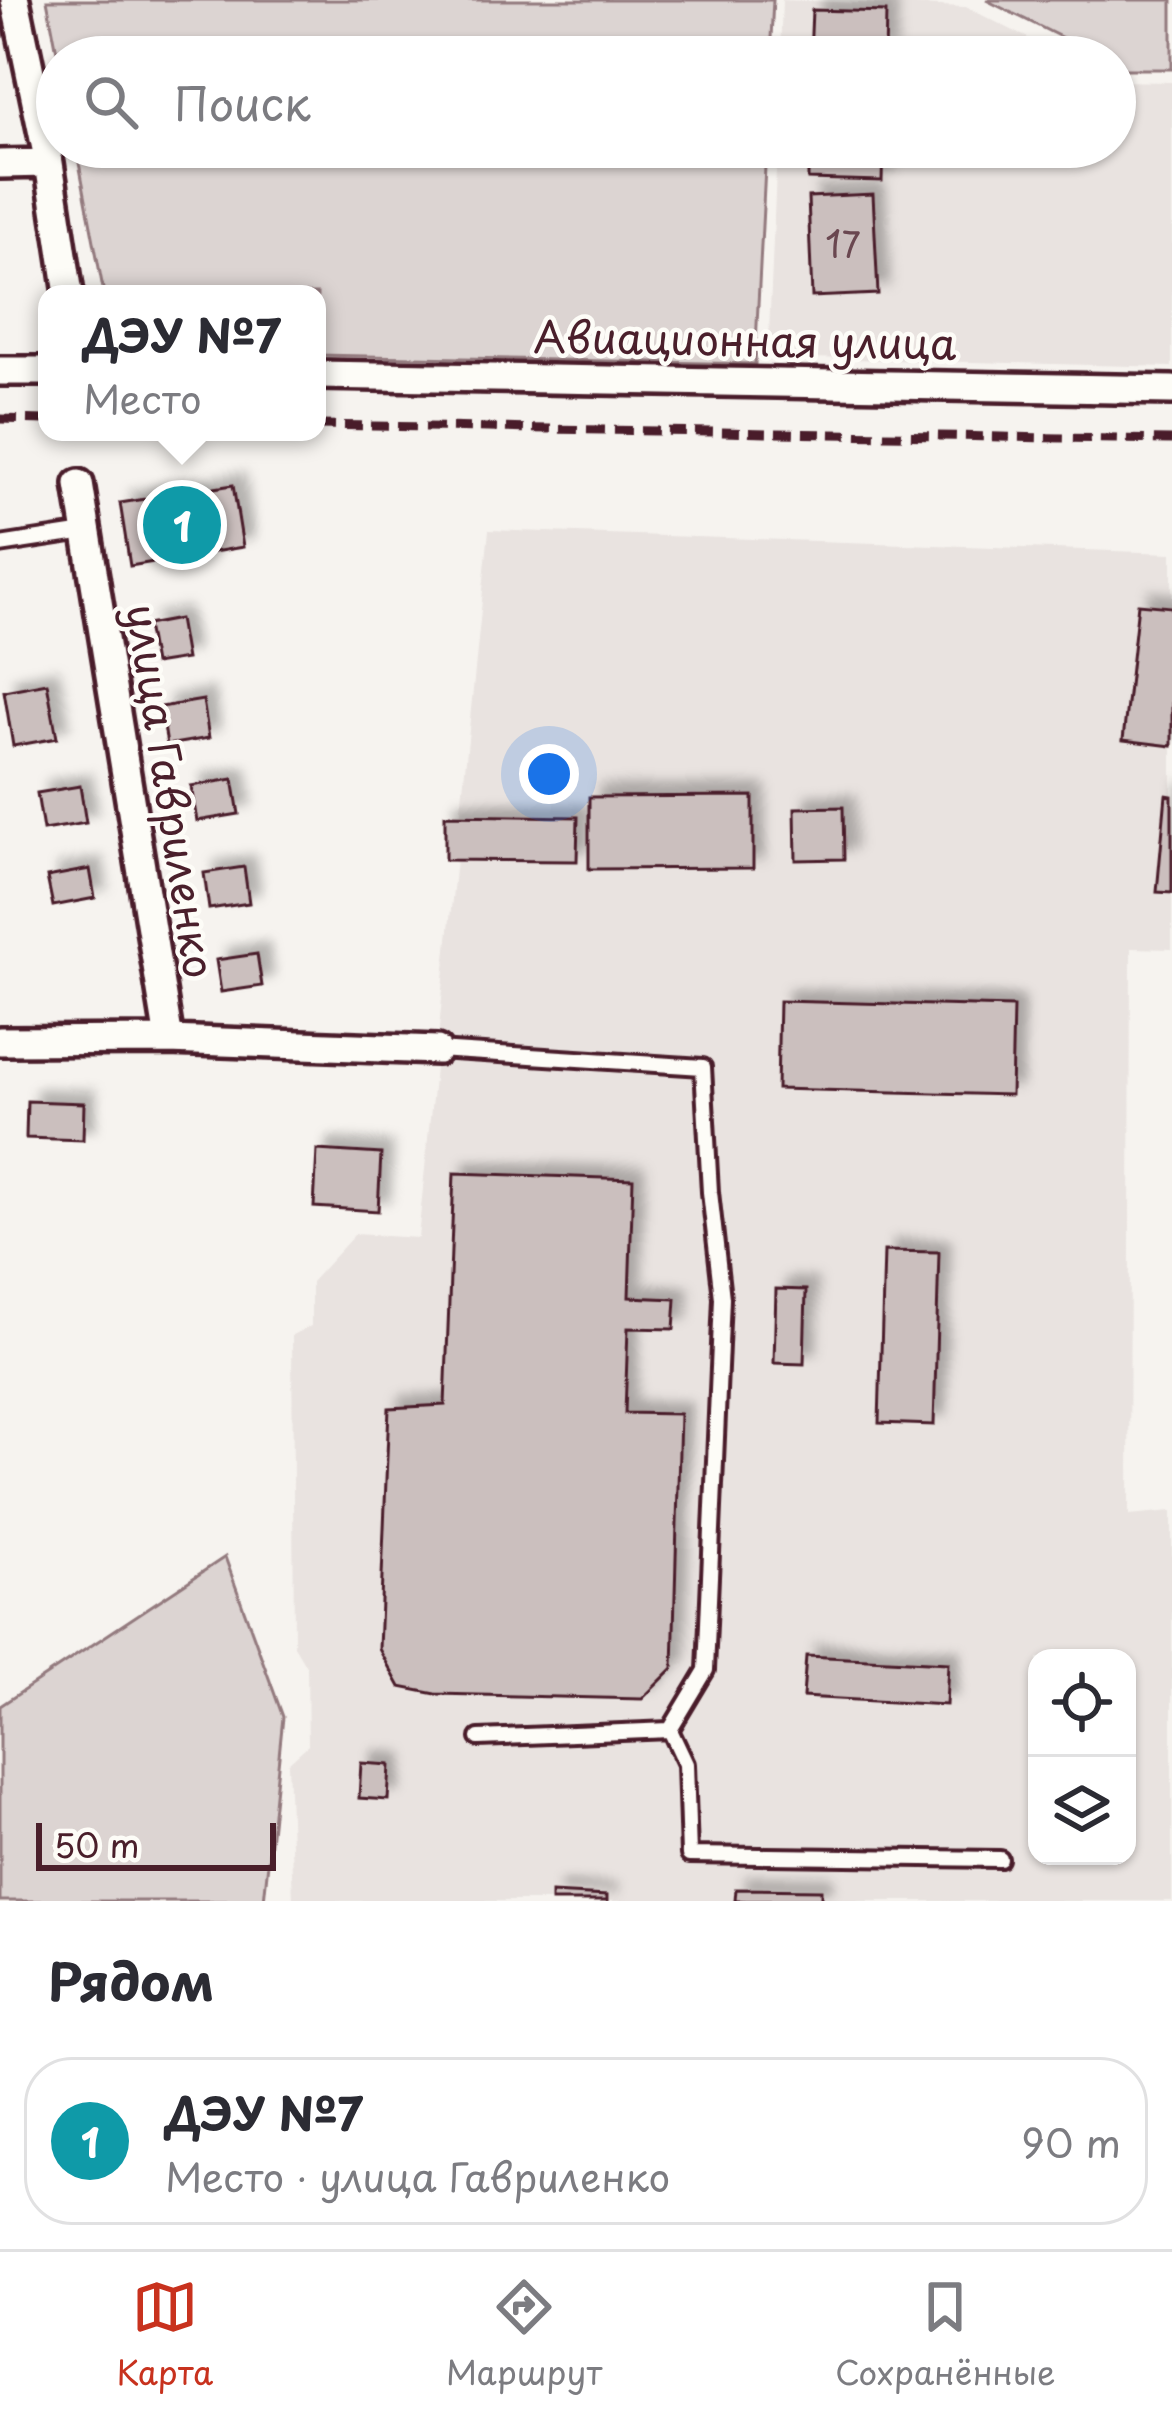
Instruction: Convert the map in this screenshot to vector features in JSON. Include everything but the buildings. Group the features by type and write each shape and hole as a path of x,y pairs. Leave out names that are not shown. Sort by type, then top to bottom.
{"street":[{"path":"15,0 36,101"},
{"path":"0,164 36,163"},
{"path":"50,168 68,285"},
{"path":"0,371 38,371"},
{"name":"Авиационная улица","path":"326,375 1172,390"},
{"name":"улица Гавриленко","path":"79,484 169,1040"},
{"path":"0,1041 169,1040 436,1050"}],"lane":[{"path":"0,545 85,532"},
{"path":"436,1050 703,1067 722,1298 706,1670 670,1730"},
{"path":"478,1738 670,1730"},
{"path":"670,1730 686,1764 689,1855 1000,1859"}],"shaded area":[{"path":"47,0 773,0 771,36 54,36"},
{"path":"782,0 966,7 1024,36 781,36"},
{"path":"986,0 1172,0 1172,69 1136,69 1136,36 1059,36"},
{"path":"1136,81 1172,82 1172,367 768,357 776,168 1136,168"},
{"path":"80,168 765,168 755,364 326,355 326,285 102,285"},
{"path":"489,530 1172,553 1172,949 1131,948 1129,1515 1172,1511 1172,1901 293,1901 288,1763 308,1745 307,1668 294,1646 292,1335 311,1326 311,1282 355,1234 418,1238"},
{"path":"225,1557 283,1717 264,1901 0,1901 0,1706"}],"railway":[{"path":"0,419 38,420"},
{"path":"326,425 1172,440"}],"place":[{"name":"ДЭУ №7","path":"182,525"}]}
